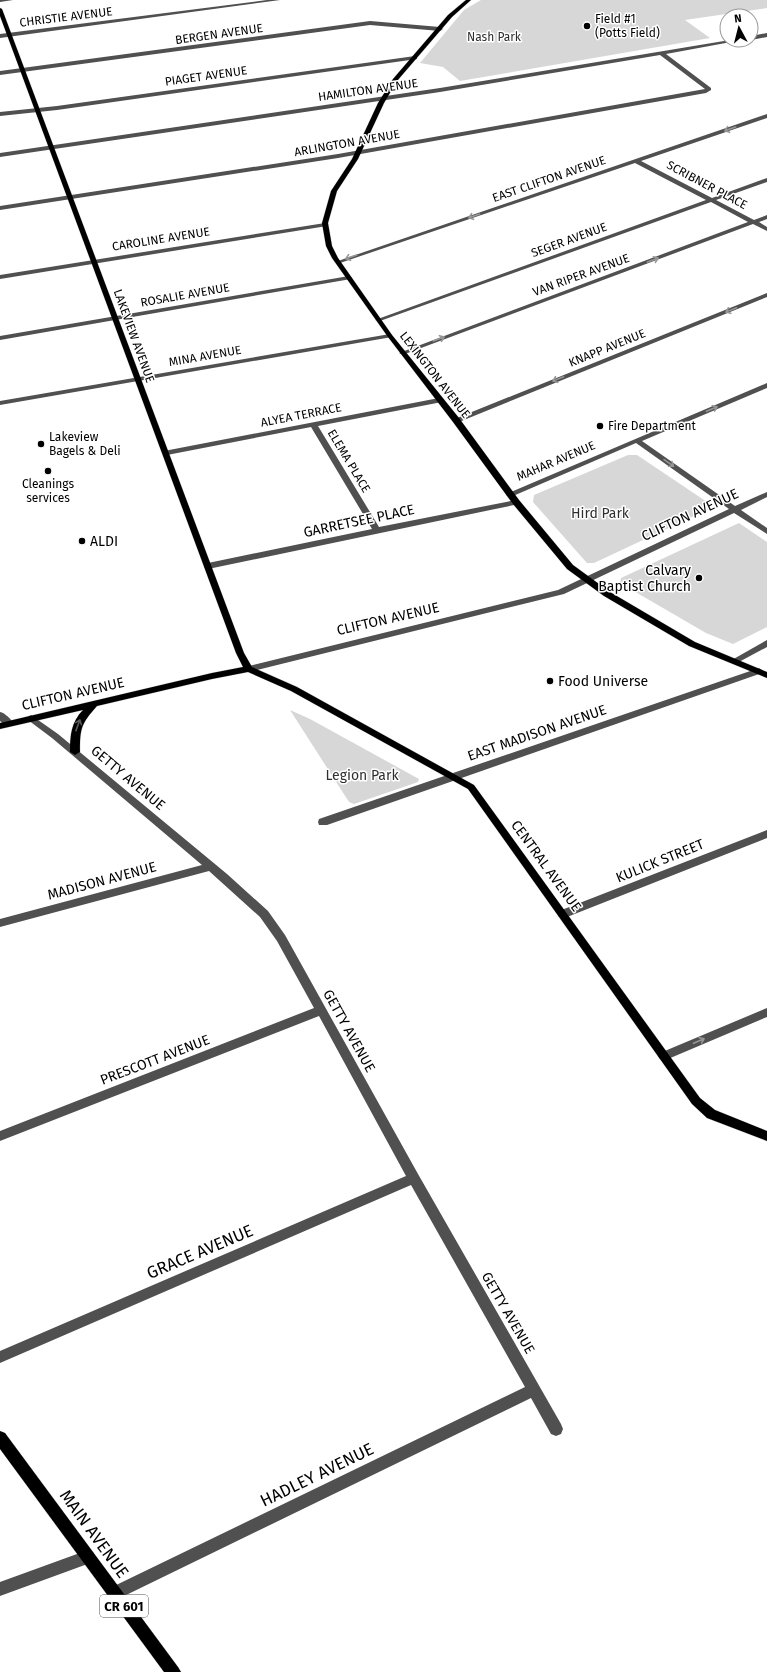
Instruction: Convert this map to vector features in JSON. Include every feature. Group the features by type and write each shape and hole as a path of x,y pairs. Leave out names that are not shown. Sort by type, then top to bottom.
{"main road":[{"name":"LEXINGTON AVENUE","path":"469,0 450,16 440,30 395,80 384,99 358,152 334,191 328,208 325,225 328,246 390,336 456,420 516,502 570,567 586,580 692,644 763,673"},
{"name":"LAKEVIEW AVENUE","path":"0,9 167,453 240,653 249,669"},
{"name":"CLIFTON AVENUE","path":"5,725 212,676 249,669"},
{"name":"CENTRAL AVENUE","path":"249,669 294,689 471,787 564,914 696,1101 711,1114 767,1136"},
{"path":"75,752 75,733 77,724 81,716 95,704"},
{"name":"MAIN AVENUE","path":"0,1438 173,1672"}],"street":[{"path":"0,1 11,0"},
{"name":"CHRISTIE AVENUE","path":"0,36 278,0"},
{"name":"BERGEN AVENUE","path":"0,73 370,24 440,30"},
{"name":"HAMILTON AVENUE","path":"0,155 384,99 719,43"},
{"name":"ARLINGTON AVENUE","path":"0,208 358,152 709,89 661,53"},
{"name":"PIAGET AVENUE","path":"0,114 415,58"},
{"name":"EAST CLIFTON AVENUE","path":"338,262 767,116"},
{"name":"SCRIBNER PLACE","path":"636,161 767,229"},
{"name":"SEGER AVENUE","path":"378,320 767,180"},
{"name":"VAN RIPER AVENUE","path":"403,353 767,217"},
{"name":"CAROLINE AVENUE","path":"0,277 325,225"},
{"name":"ROSALIE AVENUE","path":"0,338 349,278"},
{"name":"KNAPP AVENUE","path":"456,420 767,295"},
{"name":"MINA AVENUE","path":"0,403 138,378 390,336"},
{"name":"MAHAR AVENUE","path":"510,494 767,385"},
{"name":"ALYEA TERRACE","path":"167,453 439,400"},
{"name":"ELEMA PLACE","path":"313,424 377,530"},
{"path":"638,441 767,532"},
{"name":"CLIFTON AVENUE","path":"249,669 561,592 767,494"},
{"name":"GARRETSEE PLACE","path":"208,566 516,502"},
{"path":"734,661 767,643"},
{"name":"EAST MADISON AVENUE","path":"323,822 763,673"},
{"path":"0,715 5,725"},
{"name":"GETTY AVENUE","path":"31,718 75,752 210,866 264,914 281,938 320,1011 556,1429"},
{"name":"KULICK STREET","path":"564,914 767,834"},
{"name":"MADISON AVENUE","path":"0,923 210,866"},
{"name":"PRESCOTT AVENUE","path":"0,1136 320,1011"},
{"path":"664,1056 767,1012"},
{"name":"GRACE AVENUE","path":"0,1357 414,1178"},
{"name":"HADLEY AVENUE","path":"115,1593 534,1390"},
{"path":"0,1589 88,1557"}],"green space":[{"name":"Nash Park","path":"481,0 767,0 767,8 719,8 719,15 685,20 710,38 460,81 443,67 420,63 464,10"},
{"name":"Hird Park","path":"628,455 637,455 710,504 709,509 594,563 587,563 533,502 534,495"},
{"path":"739,523 767,542 767,627 733,644 706,633 620,583 621,578"},
{"name":"Legion Park","path":"290,710 310,719 419,779 418,782 354,804 349,802"}],"place":[{"name":"Field #1 (Potts Field)","path":"587,26"},
{"name":"Fire Department","path":"600,426"},
{"name":"Lakeview Bagels & Deli","path":"41,444"},
{"name":"Cleanings services","path":"48,471"},
{"name":"ALDI","path":"82,541"},
{"name":"Calvary Baptist Church","path":"699,578"},
{"name":"Food Universe","path":"550,681"}]}
